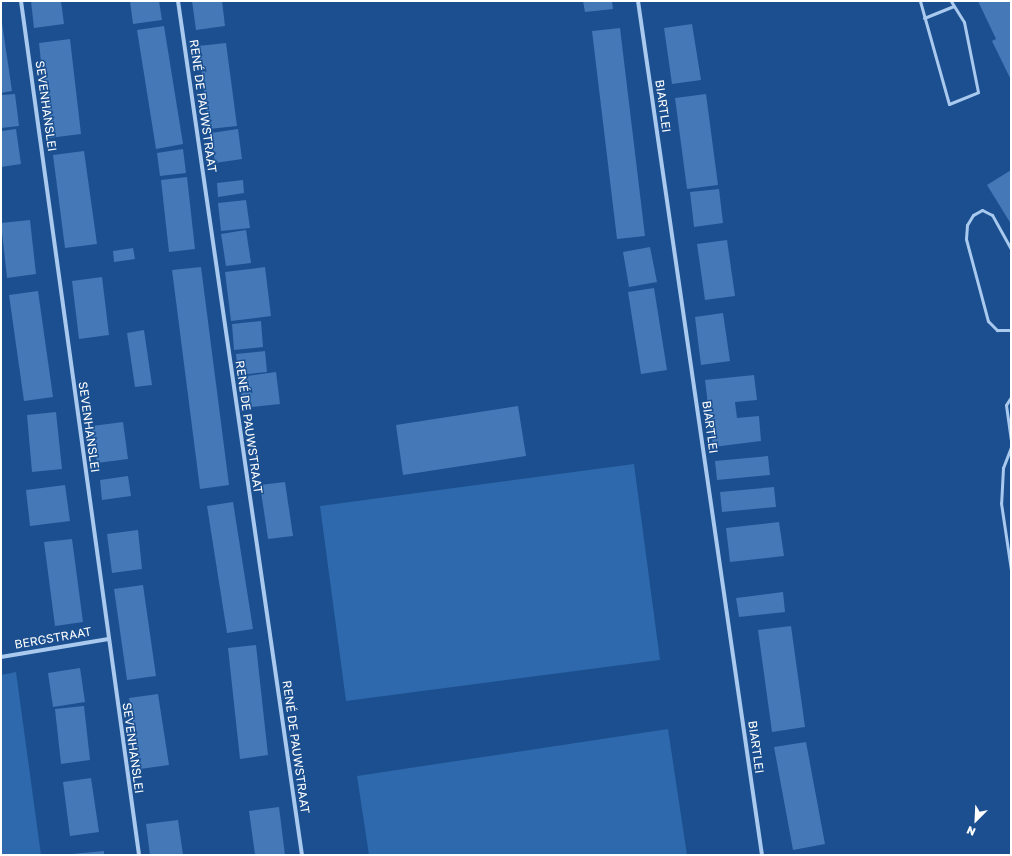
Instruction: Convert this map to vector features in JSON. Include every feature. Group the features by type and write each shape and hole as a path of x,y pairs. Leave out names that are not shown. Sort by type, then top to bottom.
{"street":[{"name":"SEVENHANSLEI","path":"21,1 139,855"},
{"name":"RENÉ DE PAUWSTRAAT","path":"178,1 302,855"},
{"name":"BIARTLEI","path":"638,1 762,855"},
{"name":"BERGSTRAAT","path":"1,657 108,639"}],"lane":[{"path":"920,1 949,104 973,96 979,85 964,22 951,1"},
{"path":"924,18 954,6"},
{"path":"1011,250 992,215 982,210 973,215 967,225 966,240 988,321 998,330 1011,330"},
{"path":"1011,397 1006,404 1011,439"},
{"path":"1011,447 1003,468 1001,503 1011,570"}],"shaded area":[{"path":"634,464 660,660 346,701 320,506"},
{"path":"16,672 41,855 1,855 1,675"},
{"path":"668,729 687,855 369,855 357,776"}],"building":[{"path":"31,1 61,1 64,24 34,28"},
{"path":"130,1 159,1 162,20 133,24"},
{"path":"192,1 222,1 225,26 196,30"},
{"path":"583,1 612,1 613,9 585,12"},
{"path":"978,1 1011,1 1011,80 992,41 996,39"},
{"path":"1,16 12,91 1,93"},
{"path":"692,24 701,80 672,84 664,28"},
{"path":"164,26 183,144 156,149 137,30"},
{"path":"620,28 645,236 617,239 592,31"},
{"path":"70,39 81,134 49,138 39,43"},
{"path":"226,43 237,126 209,129 198,46"},
{"path":"15,94 19,126 1,128 1,95"},
{"path":"706,94 718,185 687,189 675,98"},
{"path":"16,129 21,164 1,167 1,131"},
{"path":"238,129 242,159 215,163 211,133"},
{"path":"183,149 186,173 160,176 157,153"},
{"path":"84,151 97,244 65,248 53,155"},
{"path":"1011,170 1011,224 987,185"},
{"path":"187,177 195,249 169,252 161,180"},
{"path":"243,180 244,193 218,197 217,183"},
{"path":"719,189 723,223 694,227 690,192"},
{"path":"246,200 250,228 221,231 218,203"},
{"path":"30,220 36,274 7,278 1,223"},
{"path":"246,230 251,263 226,266 221,234"},
{"path":"727,240 735,296 705,300 697,244"},
{"path":"650,247 657,282 629,287 623,252"},
{"path":"133,248 135,259 114,262 113,251"},
{"path":"201,267 229,485 200,489 172,270"},
{"path":"265,267 271,316 231,321 225,272"},
{"path":"102,277 109,335 79,339 72,281"},
{"path":"654,288 667,370 641,374 628,292"},
{"path":"38,291 53,397 24,401 9,295"},
{"path":"723,313 730,361 701,365 695,317"},
{"path":"261,321 263,347 234,350 232,324"},
{"path":"144,330 152,385 135,387 127,333"},
{"path":"265,351 267,372 238,375 236,354"},
{"path":"276,372 280,404 243,408 239,377"},
{"path":"754,375 757,400 735,402 737,418 759,416 761,441 713,447 705,380"},
{"path":"518,406 526,456 403,475 396,425"},
{"path":"56,412 62,469 32,472 27,415"},
{"path":"123,422 128,459 97,463 92,426"},
{"path":"768,456 770,475 717,480 715,461"},
{"path":"128,476 131,496 102,500 100,480"},
{"path":"285,482 293,536 268,539 260,485"},
{"path":"65,485 70,521 30,526 26,490"},
{"path":"774,487 776,507 722,512 720,492"},
{"path":"233,502 253,629 227,633 207,506"},
{"path":"779,522 784,556 730,562 726,528"},
{"path":"138,530 142,569 112,573 107,534"},
{"path":"72,539 83,622 55,626 44,542"},
{"path":"143,585 156,676 127,680 114,589"},
{"path":"783,592 785,612 739,617 736,598"},
{"path":"791,626 805,727 772,732 758,630"},
{"path":"256,645 268,755 240,759 228,648"},
{"path":"80,668 85,702 53,707 48,673"},
{"path":"158,694 169,765 140,769 129,698"},
{"path":"84,706 90,760 61,764 55,709"},
{"path":"806,742 825,844 793,850 774,747"},
{"path":"91,778 99,832 70,836 63,782"},
{"path":"279,807 285,855 255,855 249,811"},
{"path":"178,820 183,855 150,855 146,824"},
{"path":"104,851 104,855 72,855 72,854"}]}
